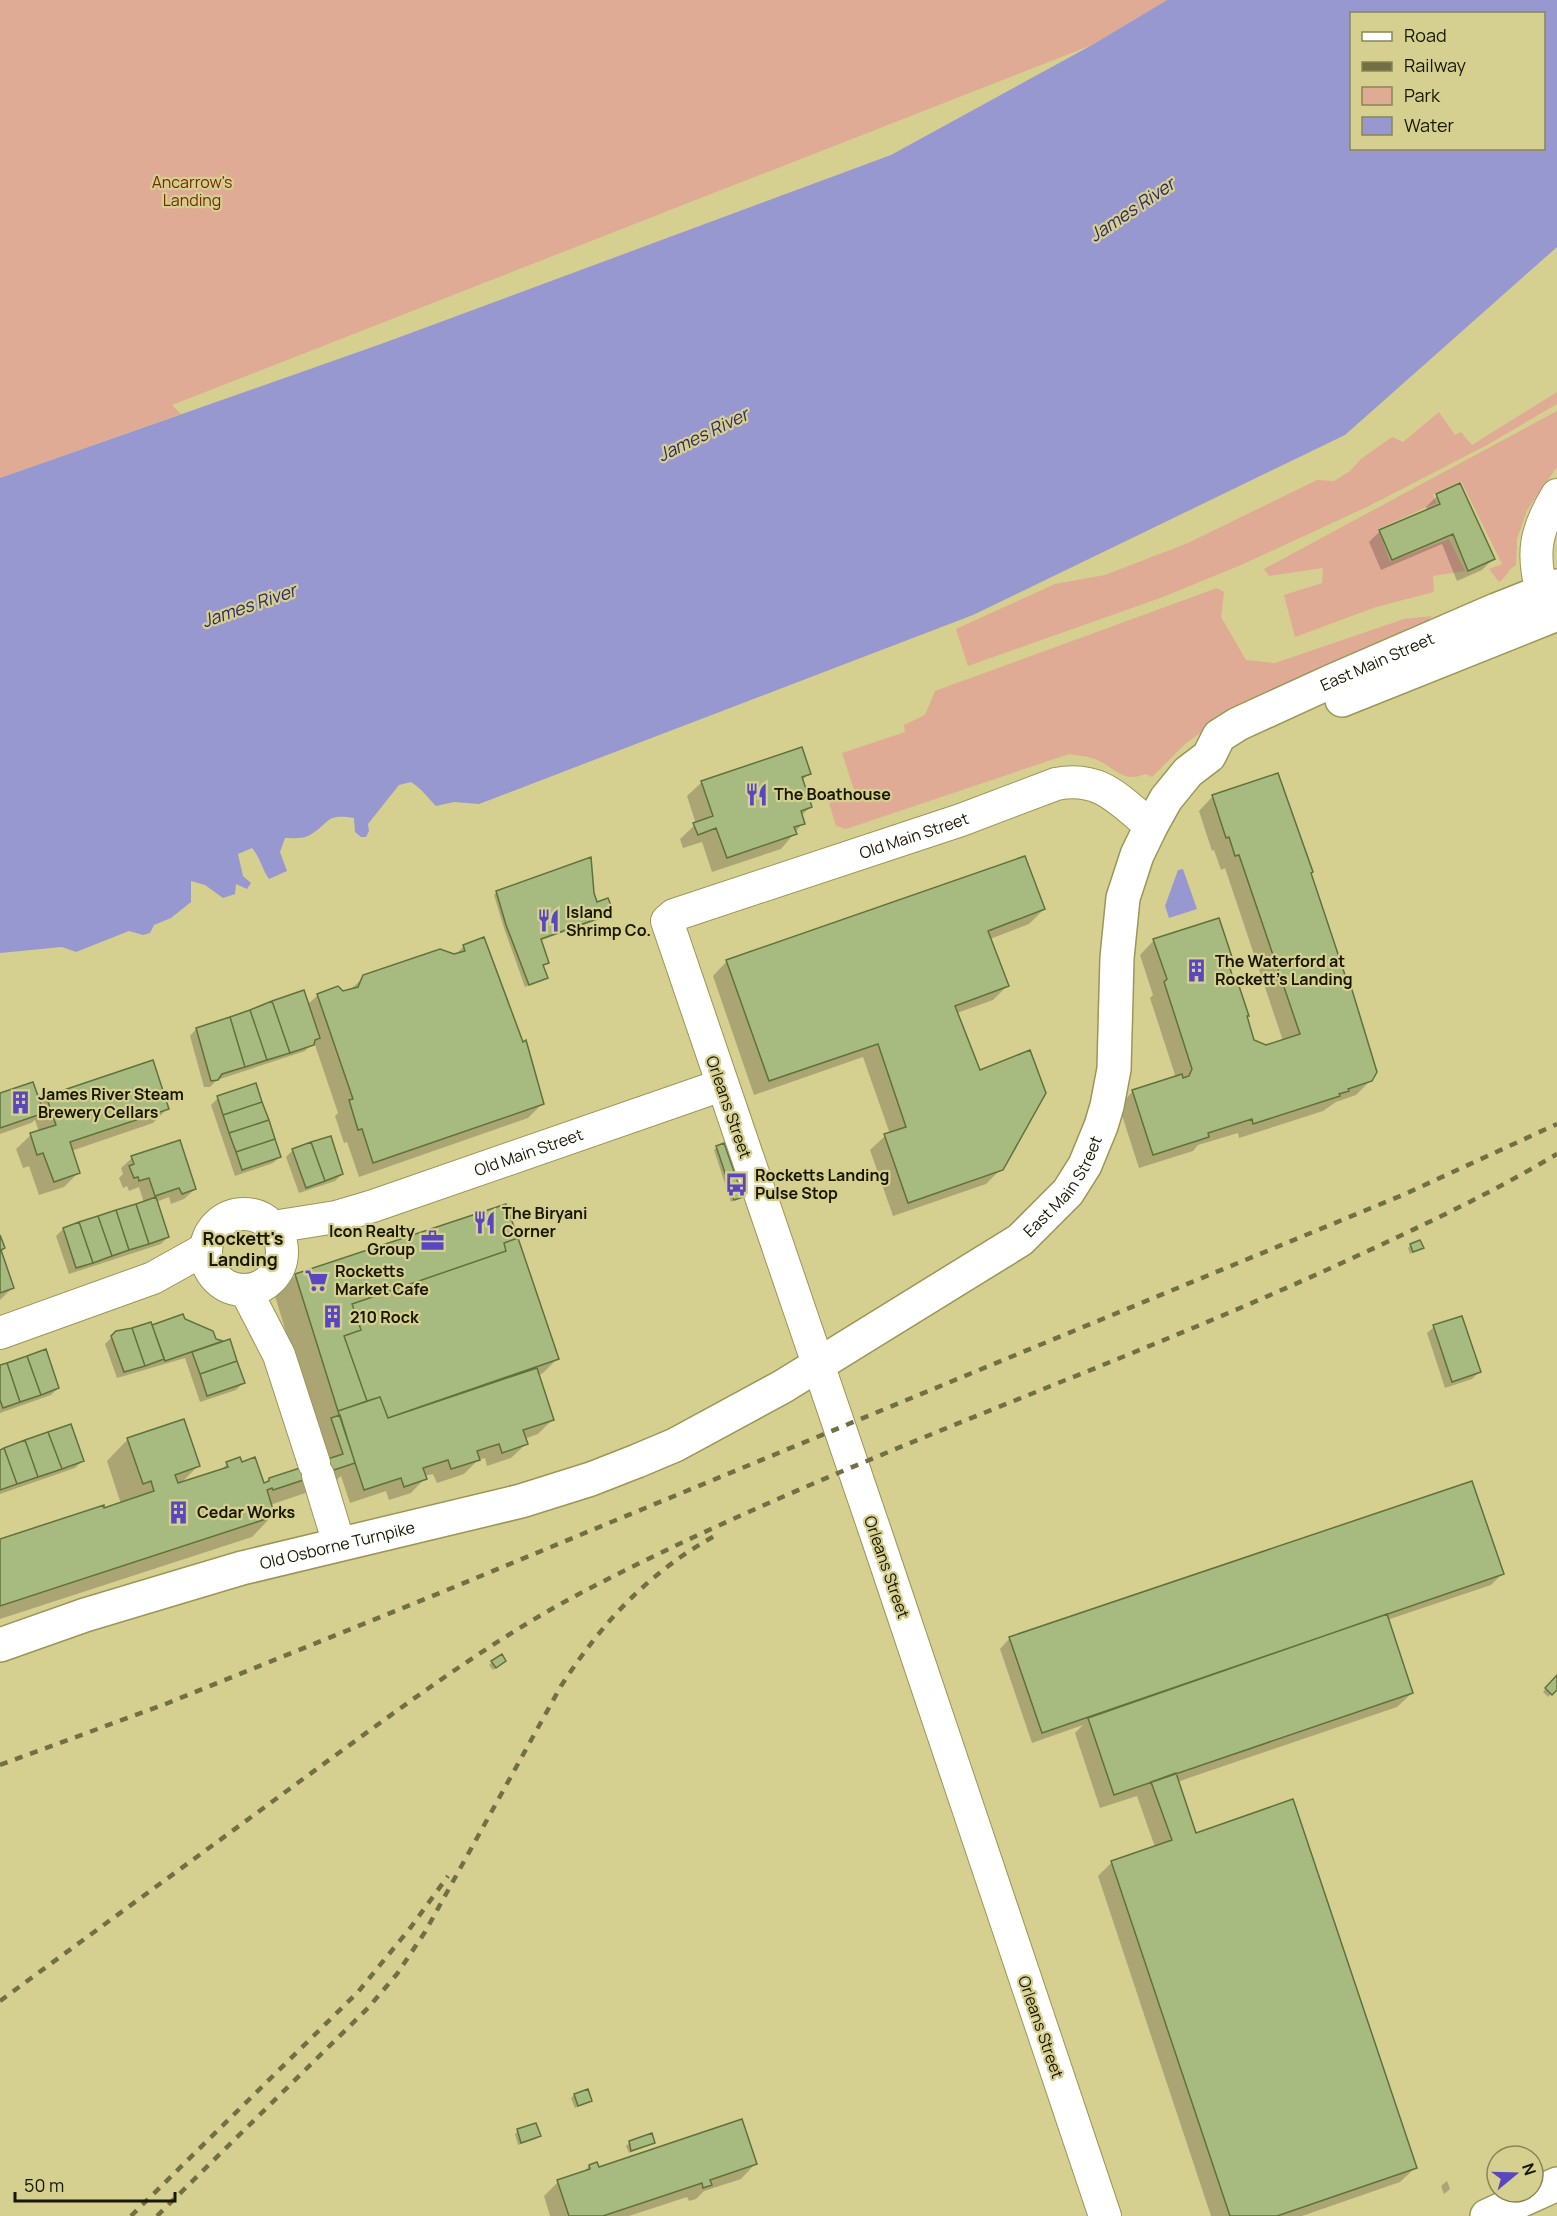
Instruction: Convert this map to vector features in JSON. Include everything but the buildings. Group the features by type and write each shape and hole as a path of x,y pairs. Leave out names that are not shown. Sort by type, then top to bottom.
{"main road":[{"name":"East Main Street","path":"675,1445 782,1387 1020,1240 1068,1192 1085,1165 1107,1106 1114,1070 1117,958 1123,898 1137,855 1151,826 1166,799 1188,772 1209,756 1229,755 1341,701 1553,608"},
{"name":"Old Osborne Turnpike","path":"0,1645 85,1615 195,1582 339,1544 521,1501 591,1479 675,1445"},
{"path":"1487,2216 1557,2184"}],"street":[{"path":"1553,608 1536,570 1536,544 1544,517 1557,495"},
{"name":"Old Main Street","path":"669,919 675,915 961,820 1056,784 1072,781 1097,785 1151,826"},
{"name":"Orleans Street","path":"669,919 667,924 1105,2216"},
{"name":"Old Main Street","path":"278,1238 722,1085"},
{"path":"254,1215 265,1220 278,1238 281,1262 277,1273 258,1286 233,1289 222,1284 209,1262 208,1238 214,1228 232,1216 254,1215"},
{"path":"0,1333 153,1278 209,1262"},
{"path":"258,1286 339,1544"}],"green space":[{"name":"Ancarrow's Landing","path":"0,0 1167,0 1092,45 172,405 181,414 0,478"},
{"path":"1557,392 1557,404 1487,445 1369,506 1241,565 1163,597 968,666 956,629 1055,584 1105,575 1188,543 1317,480 1334,481 1392,437 1403,442 1439,412 1455,435 1461,432 1472,445"},
{"path":"1557,411 1557,467 1527,510 1517,539 1516,565 1502,580 1499,582 1489,569 1502,564 1461,481 1433,494 1436,503 1378,529 1390,562 1449,539 1465,571 1433,576 1434,592 1376,607 1295,637 1284,595 1322,583 1323,568 1269,576 1264,569"},
{"path":"1217,588 1224,592 1221,617 1246,660 1275,663 1404,619 1432,616 1425,623 1230,711 1185,744 1152,777 1146,774 1125,776 1094,759 1069,754 846,829 836,826 829,803 855,793 842,753 905,732 904,725 925,715 935,691"}],"water":[{"name":"James River","path":"1167,0 1557,0 1557,247 1345,435 973,615 479,804 454,802 436,806 411,782 399,785 368,824 369,831 366,837 361,837 355,832 354,818 337,817 332,818 306,837 285,838 280,852 287,871 269,879 252,848 238,854 243,876 251,883 247,889 236,884 235,894 223,898 205,885 191,881 191,902 171,918 154,925 150,933 143,935 129,931 76,952 62,947 0,953 0,478 381,344 891,155 1092,45"},
{"path":"1183,869 1197,909 1169,918 1165,906 1178,870"}],"railway":[{"path":"0,1765 168,1703 430,1597 1405,1194 1557,1124"},
{"path":"0,2001 421,1694 491,1646 564,1602 691,1538 782,1497 1150,1346 1333,1267 1475,1199 1557,1154"},
{"path":"157,2216 368,2008 397,1974 425,1932 561,1686 577,1662 611,1619 650,1581 693,1548 718,1534"},
{"path":"131,2216 358,1992 411,1927 448,1876"}],"place":[{"name":"The Boathouse","path":"756,794"},
{"name":"Island Shrimp Co.","path":"548,921"},
{"name":"The Waterford at Rockett's Landing","path":"1197,970"},
{"name":"James River Steam Brewery Cellars","path":"20,1103"},
{"name":"Rocketts Landing Pulse Stop","path":"737,1184"},
{"name":"The Biryani Corner","path":"484,1222"},
{"name":"Icon Realty Group","path":"433,1240"},
{"name":"Rocketts Market Cafe","path":"317,1280"},
{"name":"210 Rock","path":"332,1317"},
{"name":"Cedar Works","path":"179,1512"}],"district":[{"name":"Rockett's Landing","path":"243,1249"}]}
